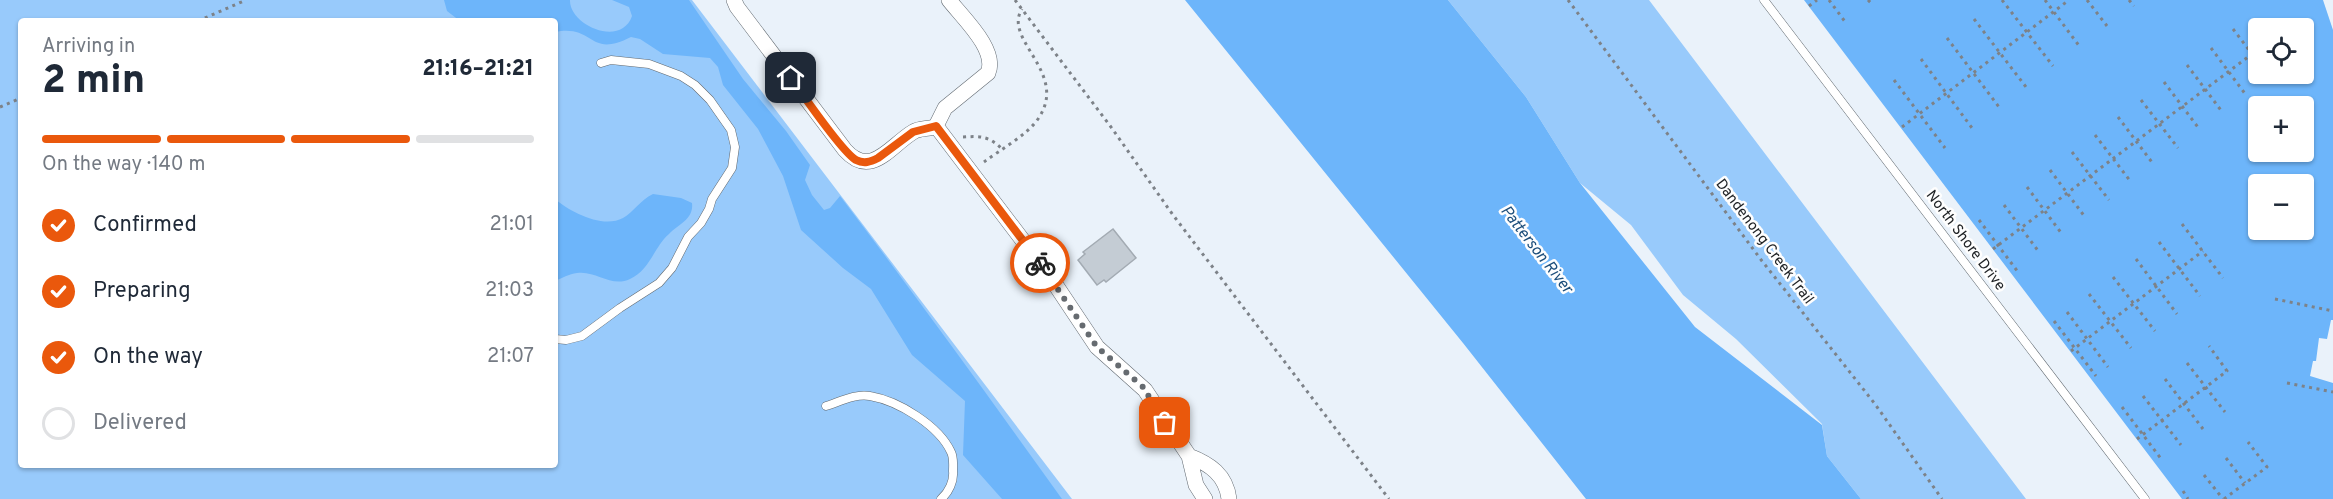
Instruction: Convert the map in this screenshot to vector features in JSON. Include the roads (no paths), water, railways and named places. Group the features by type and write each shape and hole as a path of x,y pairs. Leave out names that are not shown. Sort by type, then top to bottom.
{"street":[{"path":"734,0 845,150 856,160 871,162 913,132 936,126 945,108 983,79 991,65 987,49 949,0"},
{"path":"936,126 1048,275 1097,347 1143,387 1189,456 1196,485 1205,499"},
{"path":"1189,456 1215,470 1225,482 1229,499"}],"lane":[{"name":"North Shore Drive","path":"1764,0 2145,499"},
{"path":"558,339 566,340 582,336 620,308 660,283 672,268 688,237 701,223 712,199 732,168 735,147 731,130 710,100 695,85 681,76 649,64 611,60 601,63"},
{"path":"826,406 852,397 870,395 907,410 939,432 953,454 954,477 946,495 941,499"}],"water":[{"path":"444,0 570,0 572,9 578,18 596,29 607,32 618,31 626,26 632,16 629,7 612,0 689,0 743,79 786,131 810,165 805,180 812,195 824,210 830,208 840,196 1062,499 1002,499 963,455 965,401 912,355 871,289 843,268 801,230 783,176 758,129 723,85 718,67 710,58 663,54 640,39 631,37 617,43 599,43 578,32 558,32 558,18 456,18 447,11"},
{"name":"Patterson River","path":"1185,0 1448,0 1526,97 1580,183 1695,327 1822,425 1827,456 1861,499 1586,499 1463,343"},
{"path":"1804,0 2323,0 2333,30 2333,320 2331,320 2327,339 2319,338 2316,361 2313,361 2310,376 2333,383 2333,499 2182,499"},
{"path":"653,194 681,198 692,203 692,209 685,221 664,239 637,275 623,281 616,281 591,274 577,273 558,280 558,201 587,218 606,222 623,218"}]}
